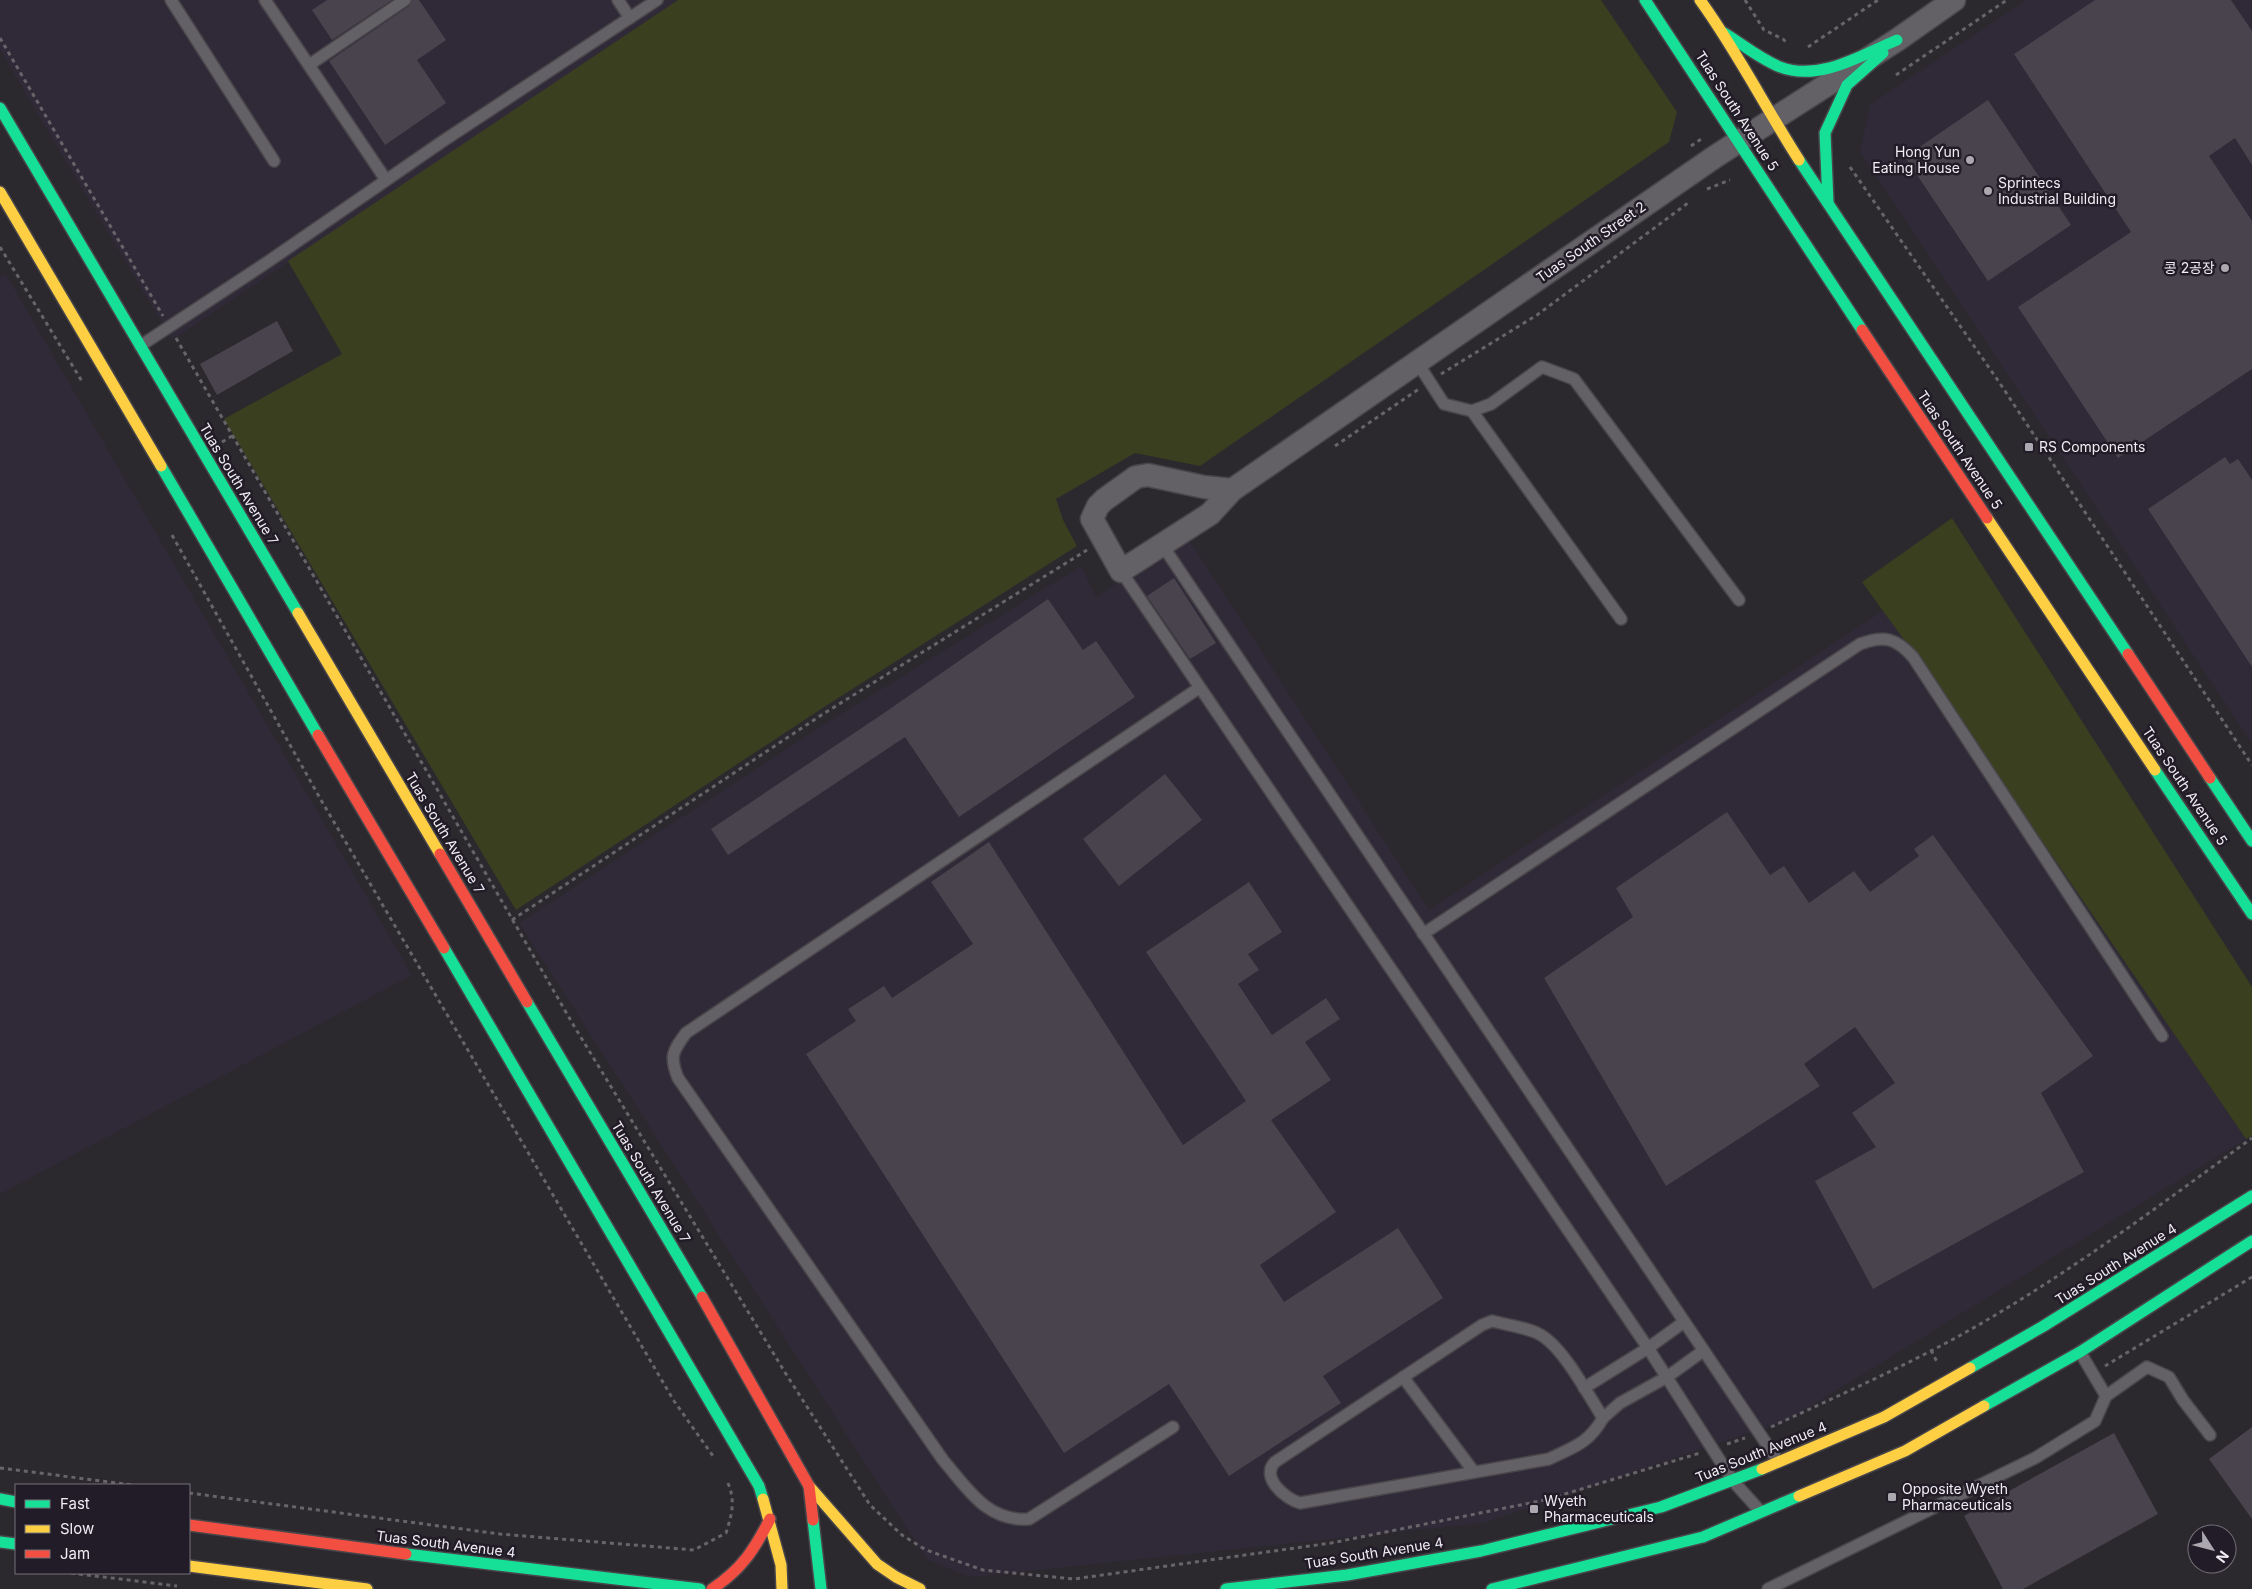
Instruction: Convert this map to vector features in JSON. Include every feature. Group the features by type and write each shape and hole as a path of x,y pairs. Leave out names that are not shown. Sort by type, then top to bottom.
{"street":[{"name":"Tuas South Avenue 5","path":"1645,0 1894,379 2252,914"},
{"name":"Tuas South Avenue 5","path":"1700,0 1723,32 1773,120 2252,841"},
{"name":"Tuas South Street 2","path":"1121,571 1163,546 1210,514 1232,490 1739,141 1897,40 1954,0"},
{"path":"1723,32 1786,69 1802,72 1831,67 1897,40"},
{"path":"1828,202 1825,133 1847,86 1897,40"},
{"name":"Tuas South Avenue 7","path":"0,108 723,1333 809,1486 821,1589"},
{"path":"0,192 759,1486 782,1565 782,1589"},
{"path":"1121,571 1092,519 1098,506 1104,500 1136,477 1148,475 1204,487 1232,490"},
{"name":"Tuas South Avenue 4","path":"1226,1589 1347,1575 1481,1550 1661,1507 1732,1481 1884,1417 2050,1322 2252,1196"},
{"path":"1492,1589 1703,1537 1905,1451 2080,1352 2252,1241"},
{"path":"809,1486 877,1564 896,1577 920,1589"},
{"path":"0,1500 15,1502"},
{"path":"712,1589 732,1577 748,1560 770,1519"},
{"name":"Tuas South Avenue 4","path":"190,1525 481,1564 700,1589"},
{"path":"0,1542 15,1544"},
{"path":"190,1566 367,1589"}],"lane":[{"path":"170,0 274,161"},
{"path":"265,0 386,180"},
{"path":"309,65 405,0"},
{"path":"618,0 630,18"},
{"path":"140,346 270,261 386,180 656,0"},
{"path":"1417,362 1444,404 1472,411 1491,404 1542,367 1574,379 1740,600"},
{"path":"1472,411 1621,619"},
{"path":"1163,546 1778,1462"},
{"path":"1121,571 1648,1348 1732,1481 1762,1513"},
{"path":"1423,934 1852,650 1876,638 1891,641 1904,647 1913,657 2162,1036"},
{"path":"1173,1427 1029,1519 1014,1520 998,1515 981,1505 937,1452 678,1078 672,1063 674,1050 686,1033 1199,688"},
{"path":"1603,1418 1568,1363 1550,1342 1538,1333 1492,1321 1482,1325 1275,1462 1271,1466 1270,1475 1281,1493 1290,1500 1300,1503 1549,1459 1584,1442 1595,1432 1603,1418 1620,1403 1667,1377 1703,1351"},
{"path":"1584,1388 1648,1348 1684,1322"},
{"path":"2080,1352 2106,1396"},
{"path":"1768,1589 2035,1458 2095,1421 2106,1396 2147,1368 2170,1376 2183,1400 2210,1435"},
{"path":"1403,1377 1474,1472"}],"path":[{"path":"1745,0 1764,30 1783,39 1789,46"},
{"path":"1806,49 1878,0"},
{"path":"1892,78 2007,0"},
{"path":"0,38 574,1026 780,1365 870,1505 902,1535 926,1550 983,1570 1074,1579 1331,1543 1545,1500 1713,1450 1758,1433 1880,1376 1992,1317 2125,1230 2252,1138"},
{"path":"1686,152 1704,137"},
{"path":"1848,164 1999,382 2252,765"},
{"path":"0,246 87,390"},
{"path":"171,534 341,834 674,1400 716,1461"},
{"path":"1084,543 1092,558"},
{"path":"512,920 823,714 1087,549"},
{"path":"0,1468 126,1484"},
{"path":"190,1493 500,1534 694,1550 726,1533 734,1511 732,1491 725,1476"},
{"path":"79,1574 178,1586"}],"shaded area":[{"path":"0,0 678,0 172,340 0,50"},
{"path":"2027,0 2252,0 2252,743 1860,152 1870,105"},
{"path":"6,274 412,975 0,1194 0,278"},
{"path":"1188,538 1429,910 1883,611 2246,1139 1788,1420 1483,1523 970,1577 927,1560 519,923 825,724 1081,566 1096,597"}],"green space":[{"path":"678,0 1601,0 1677,112 1669,142 1200,466 1135,453 1056,499 1063,520 1077,546 821,709 516,910 224,419 342,354 288,261"},
{"path":"1952,518 2252,987 2252,1136 2246,1139 1912,651 1862,582"}],"building":[{"path":"327,0 392,0 332,40 312,10"},
{"path":"412,0 419,0 446,40 417,60 446,103 385,145 329,61 409,6"},
{"path":"2095,0 2231,0 2252,31 2252,165 2235,138 2209,156 2252,221 2252,369 2118,458 2018,307 2131,232 2014,54"},
{"name":"Sprintecs Industrial Building","path":"1988,100 2071,225 1988,281 1905,157"},
{"path":"277,321 293,351 217,395 200,364"},
{"path":"2225,457 2230,464 2238,459 2252,480 2252,667 2148,509"},
{"path":"1174,578 1216,643 1190,659 1147,596"},
{"path":"1048,599 1083,650 1096,641 1135,697 959,817 905,737 728,855 711,829 887,711"},
{"path":"1165,774 1202,820 1119,886 1083,839"},
{"path":"1727,812 1770,875 1784,866 1809,903 1854,871 1870,892 1919,856 1914,849 1933,835 2093,1056 2041,1093 2084,1172 1873,1289 1815,1181 1876,1147 1852,1113 1895,1083 1855,1027 1804,1064 1820,1086 1666,1186 1544,978 1633,917 1616,888"},
{"path":"989,842 1183,1145 1246,1101 1146,952 1249,882 1282,932 1248,954 1259,970 1238,984 1272,1035 1326,998 1340,1019 1305,1042 1331,1080 1271,1120 1336,1212 1260,1265 1284,1302 1398,1228 1443,1298 1323,1376 1341,1403 1229,1476 1169,1384 1064,1453 806,1054 856,1021 848,1009 884,986 892,998 973,944 931,882"},
{"path":"2252,1427 2252,1519 2209,1459"},
{"path":"2114,1433 2158,1514 2023,1589 2003,1589 1964,1516"}],"traffic: fast":[{"path":"1645,0 1862,330"},
{"path":"1724,33 1765,60 1795,71 1810,71 1840,65 1897,40"},
{"path":"1828,202 1825,133 1847,85 1883,53"},
{"path":"0,108 298,613"},
{"path":"1799,160 2128,654"},
{"path":"161,466 318,735"},
{"path":"2155,770 2252,914"},
{"path":"2210,778 2252,841"},
{"path":"444,948 759,1486 763,1499"},
{"path":"527,1002 702,1297"},
{"path":"1970,1368 2042,1327 2252,1196"},
{"path":"1984,1406 2080,1352 2252,1241"},
{"path":"1226,1589 1347,1575 1481,1551 1661,1507 1762,1469"},
{"path":"1492,1589 1703,1537 1799,1496"},
{"path":"0,1499 15,1502"},
{"path":"813,1520 821,1589"},
{"path":"0,1542 15,1544"},
{"path":"406,1554 700,1589"}],"traffic: slow":[{"path":"1700,0 1726,39 1799,160"},
{"path":"0,192 161,466"},
{"path":"1987,518 2155,770"},
{"path":"298,613 440,854"},
{"path":"1762,1469 1884,1417 1970,1368"},
{"path":"1799,1496 1905,1451 1984,1406"},
{"path":"809,1486 877,1564 896,1577 920,1589"},
{"path":"763,1499 781,1565 782,1589"},
{"path":"190,1566 367,1589"}],"traffic: jam":[{"path":"1862,330 1987,518"},
{"path":"2128,654 2210,778"},
{"path":"318,735 444,948"},
{"path":"440,854 527,1002"},
{"path":"702,1297 809,1486 813,1520"},
{"path":"712,1589 731,1574 746,1558 770,1519"},
{"path":"190,1525 406,1554"}],"place":[{"name":"Hong Yun Eating House","path":"1970,160"},
{"name":"Sprintecs Industrial Building","path":"1988,191"},
{"name":"콩 2공장","path":"2225,268"},
{"name":"RS Components","path":"2029,447"},
{"name":"Opposite Wyeth Pharmaceuticals","path":"1892,1497"},
{"name":"Wyeth Pharmaceuticals","path":"1534,1509"}]}
